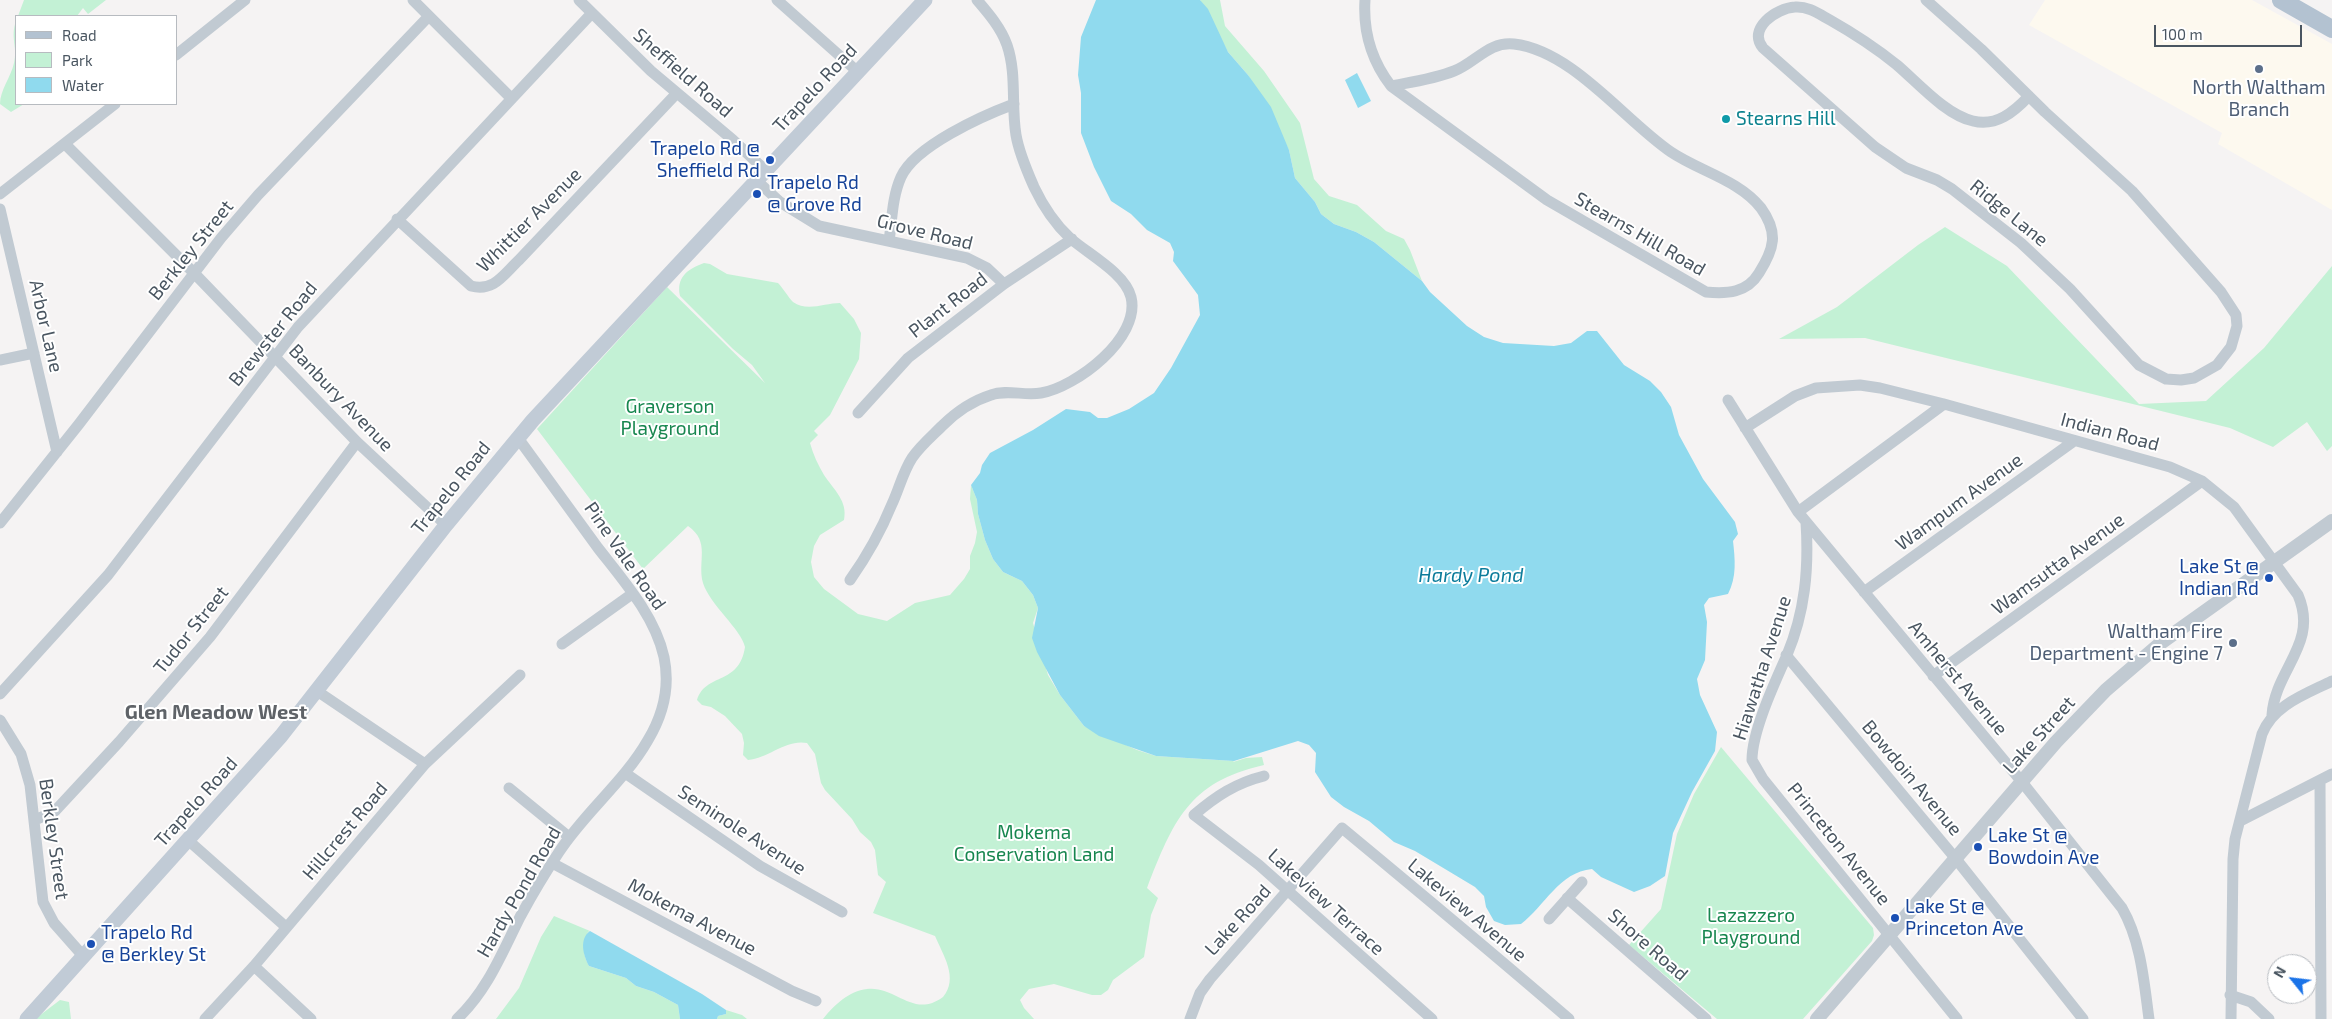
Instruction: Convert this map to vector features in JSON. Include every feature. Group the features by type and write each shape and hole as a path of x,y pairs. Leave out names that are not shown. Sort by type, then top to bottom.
{"main road":[{"name":"Trapelo Road","path":"27,1019 266,754 446,525 518,438 618,326 925,0"},
{"path":"2281,0 2332,28"}],"street":[{"path":"178,53 245,0"},
{"path":"413,0 511,98"},
{"name":"Sheffield Road","path":"579,0 651,72 733,140 760,175"},
{"path":"777,0 858,72"},
{"path":"850,580 884,523 902,476 913,457 962,408 992,394 1010,392 1024,395 1044,392 1087,371 1120,340 1130,312 1132,299 1127,288 1114,273 1072,239 1050,214 1035,188 1024,163 1016,135 1008,46 1001,30 977,0"},
{"name":"Stearns Hill Road","path":"1365,0 1364,20 1368,44 1379,70 1391,86 1547,200 1706,292 1723,294 1740,290 1755,279 1767,261 1773,247 1774,234 1760,207 1738,188 1672,153 1645,132 1596,86 1558,61 1529,46 1512,44 1495,46 1464,67 1452,72 1391,86"},
{"name":"Ridge Lane","path":"1926,0 2132,191 2212,280 2236,315 2235,338 2226,356 2206,372 2194,378 2181,380 2166,379 2140,365 2070,289 2021,243 1952,189 1937,180 1906,168 1874,147 1763,48 1758,41 1757,34 1760,27 1782,10 1794,6 1816,12 1871,46 1949,110 1972,121 1983,123 2008,116 2029,96"},
{"name":"Brewster Road","path":"0,694 108,575 298,326 592,13"},
{"name":"Berkley Street","path":"0,522 57,452 194,273 258,195 429,16"},
{"name":"Whittier Avenue","path":"397,219 470,286 487,288 493,285 518,260 677,92"},
{"path":"890,241 896,196 901,177 910,162 924,149 1014,104"},
{"path":"0,194 114,105"},
{"name":"Banbury Avenue","path":"65,144 276,356 357,442 446,525"},
{"name":"Grove Road","path":"760,175 780,202 819,226 967,258 987,268 1004,284"},
{"name":"Arbor Lane","path":"0,208 57,452"},
{"name":"Plant Road","path":"858,413 908,358 1004,284 1072,239"},
{"path":"0,360 34,353"},
{"name":"Indian Road","path":"1745,428 1795,396 1816,388 1860,384 1944,404 2170,467 2202,481 2234,507 2298,595 2305,619 2300,644 2274,695 2272,715 2262,734 2236,839 2232,879 2231,1019"},
{"path":"1728,400 1806,522"},
{"path":"1798,512 1944,404"},
{"name":"Pine Vale Road","path":"518,438 632,594 653,626 664,655 666,678 663,709"},
{"name":"Wampum Avenue","path":"1864,592 2074,440"},
{"name":"Tudor Street","path":"35,820 55,811 183,669 357,442"},
{"name":"Wamsutta Avenue","path":"1933,676 2202,481"},
{"name":"Lake Street","path":"1817,1019 2071,725 2162,642 2332,521"},
{"name":"Amherst Avenue","path":"1806,522 2022,782 2104,884 2130,921 2138,946 2149,1019"},
{"name":"Hiawatha Avenue","path":"1752,760 1754,742 1774,682 1786,655 1804,598 1808,551 1806,522"},
{"path":"562,644 632,594"},
{"name":"Bowdoin Avenue","path":"1786,655 1956,859 2083,1019"},
{"name":"Hillcrest Road","path":"205,1019 254,966 425,764 520,674"},
{"path":"2272,715 2332,681"},
{"path":"317,691 425,764"},
{"name":"Hardy Pond Road","path":"457,1019 485,985 552,863 569,838 648,742 663,709"},
{"name":"Berkley Street","path":"0,720 21,754 30,785 43,902 54,923 84,957"},
{"name":"Princeton Avenue","path":"1752,760 1763,779 1958,1019"},
{"name":"Seminole Avenue","path":"625,772 760,866 842,912"},
{"path":"2240,821 2332,774"},
{"name":"Lakeview Terrace","path":"1264,776 1248,780 1231,788 1212,800 1194,815 1259,865 1432,1019"},
{"path":"2320,780 2321,1019"},
{"path":"509,788 569,838"},
{"name":"Lake Road","path":"1190,1019 1200,994 1210,979 1342,828"},
{"name":"Lakeview Avenue","path":"1342,828 1396,874 1456,921 1569,1019"},
{"path":"189,841 286,928"},
{"name":"Mokema Avenue","path":"552,863 792,991 816,1001"},
{"path":"1549,919 1582,882"},
{"name":"Shore Road","path":"1567,898 1706,1019"},
{"path":"254,966 311,1019"},
{"path":"2230,995 2251,1002 2269,1019"}],"shaded area":[{"path":"2045,0 2252,0 2332,44 2332,210 2218,144 2222,133 2029,25"}],"green space":[{"path":"24,0 106,0 88,14 83,8 78,15 18,15"},
{"path":"1200,0 1220,0 1225,26 1264,71 1300,123 1314,179 1329,196 1357,205 1386,231 1404,239 1422,281 1374,242 1356,232 1334,224 1321,214 1315,202 1295,178 1289,150 1248,75 1228,52"},
{"path":"15,24 15,52 14,32"},
{"path":"15,57 15,105 22,105 11,112 0,104 0,99"},
{"path":"1945,227 2007,266 2139,404 2206,401 2264,348 2332,266 2332,446 2327,451 2307,422 2273,447 2230,428 1865,338 1779,339 1837,307 1918,245"},
{"path":"704,263 710,264 727,274 778,283 793,302 798,305 810,307 840,303 854,319 861,333 859,359 830,415 814,431 818,435 810,443 824,475 842,501 845,513 844,520 820,535 814,546 811,562 814,577 824,589 858,614 887,621 915,603 950,595 970,569 970,556 975,543 977,532 970,499 971,485 977,500 978,514 985,540 993,559 1003,572 1022,581 1033,595 1038,608 1033,623 1048,675 1060,695 1084,726 1137,750 1156,756 1233,762 1246,758 1262,757 1264,765 1238,772 1217,782 1200,794 1175,825 1147,888 1158,898 1151,915 1144,957 1113,980 1108,990 1101,995 1092,995 1054,984 1029,989 1020,1000 1024,1008 1034,1019 823,1019 842,999 860,990 878,989 923,1005 943,997 948,990 950,974 935,936 873,913 886,882 878,875 875,850 871,842 860,832 852,819 825,790 821,783 815,754 807,743 799,742 785,746 756,759 748,760 743,755 744,743 742,734 725,716 711,707 702,705 697,700 701,691 707,685 730,674 736,668 742,659 745,647 738,632 712,600 703,583 701,545 695,532 688,526 643,569 537,429 667,287 765,383 752,365 733,349 680,296 681,279 688,271"},
{"name":"Lazazzero Playground","path":"1721,747 1873,928 1874,935 1872,941 1803,1019 1717,1019 1629,945 1661,909 1677,834 1694,794"},
{"path":"554,916 590,931 584,945 585,957 589,966 626,978 636,986 654,992 678,1005 680,1019 496,1019 519,988 541,937"},
{"path":"60,1000 69,1002 71,1019 35,1019"},
{"path":"726,1010 742,1015 747,1019 717,1019 718,1016 726,1014"}],"water":[{"name":"Hardy Pond","path":"1096,0 1200,0 1208,9 1228,52 1248,75 1271,107 1289,150 1295,178 1315,202 1321,214 1334,224 1356,232 1374,242 1422,281 1430,292 1467,326 1484,337 1503,343 1554,346 1571,343 1587,331 1597,331 1624,365 1650,381 1661,392 1671,407 1679,435 1703,479 1735,522 1738,534 1733,541 1735,561 1731,588 1728,594 1709,598 1704,605 1707,622 1705,660 1697,679 1700,695 1717,732 1715,751 1692,792 1673,833 1665,876 1650,886 1634,892 1601,877 1592,869 1580,871 1561,883 1530,917 1521,924 1505,925 1494,921 1486,907 1484,896 1475,887 1415,851 1394,842 1369,821 1344,807 1331,797 1315,772 1316,753 1309,745 1298,741 1234,761 1156,756 1099,736 1084,726 1060,695 1037,652 1032,638 1038,608 1033,595 1022,581 1003,572 993,559 985,540 978,514 977,500 971,485 980,473 982,465 990,453 1033,430 1066,409 1090,412 1098,418 1107,418 1129,409 1154,393 1171,368 1200,315 1198,295 1173,261 1174,252 1170,243 1147,230 1131,214 1111,201 1094,167 1081,133 1081,93 1078,75 1081,37"},
{"path":"1357,73 1371,101 1358,108 1345,80"},
{"path":"590,931 702,994 726,1010 726,1014 718,1016 717,1019 680,1019 678,1005 654,992 636,986 626,978 589,966 585,957 583,943 584,938"}],"place":[{"name":"North Waltham Branch","path":"2259,69"},
{"name":"Stearns Hill","path":"1726,119"},
{"name":"Trapelo Rd @ Sheffield Rd","path":"770,160"},
{"name":"Trapelo Rd @ Grove Rd","path":"757,194"},
{"name":"Lake St @ Indian Rd","path":"2269,578"},
{"name":"Waltham Fire Department - Engine 7","path":"2233,643"},
{"name":"Lake St @ Bowdoin Ave","path":"1978,847"},
{"name":"Lake St @ Princeton Ave","path":"1895,918"},
{"name":"Trapelo Rd @ Berkley St","path":"91,944"}],"district":[{"name":"Glen Meadow West","path":"216,712"}],"park label":[{"name":"Graverson Playground","path":"670,418"},
{"name":"Mokema Conservation Land","path":"1034,844"}]}
